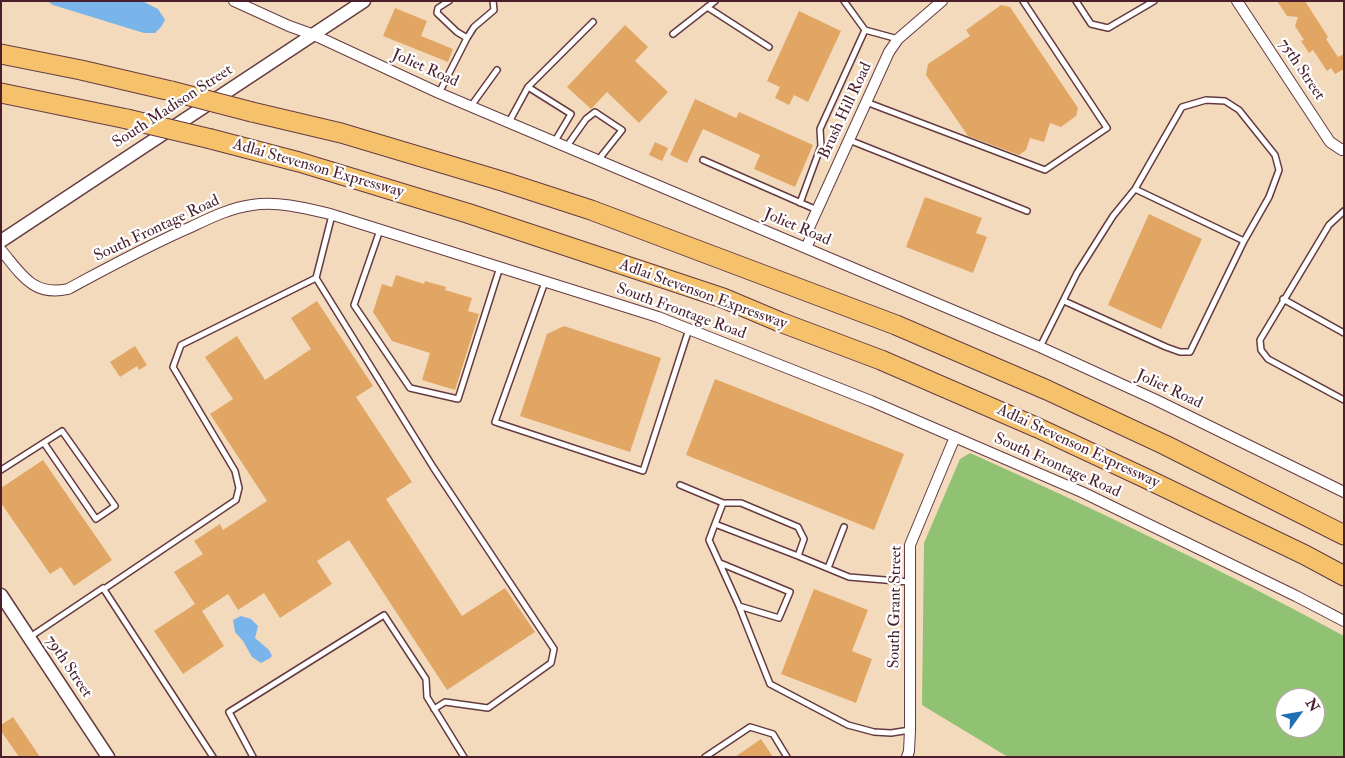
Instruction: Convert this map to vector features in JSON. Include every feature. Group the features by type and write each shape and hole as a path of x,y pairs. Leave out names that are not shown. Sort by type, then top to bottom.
{"highway":[{"path":"1,54 81,70 341,133 591,210 887,321 1080,406 1183,454 1344,535"},
{"name":"Adlai Stevenson Expressway","path":"1,93 127,119 299,162 467,213 723,298 780,322 881,360 1038,428 1146,478 1305,555 1344,576"}],"street":[{"name":"Joliet Road","path":"234,1 471,106 1040,347 1156,400 1344,492"},
{"name":"South Madison Street","path":"1,241 364,1"},
{"name":"Brush Hill Road","path":"806,248 812,235 808,230 889,52 898,39 942,1"},
{"name":"75th Street","path":"1237,1 1330,142 1342,150 1344,149"},
{"name":"South Frontage Road","path":"1,250 29,283 44,290 54,292 68,289 158,241 229,210 252,205 275,204 300,207 332,215 658,317 870,401 1084,492 1344,621"},
{"name":"South Grant Street","path":"906,757 909,751 910,730 910,545 955,437"},
{"name":"79th Street","path":"1,595 108,757"}],"lane":[{"path":"449,1 438,8 437,14 457,32 467,38"},
{"path":"439,92 474,27 494,10 493,1"},
{"path":"673,34 715,1"},
{"path":"844,1 865,30 898,39"},
{"path":"866,102 1045,170 1107,128 1023,1"},
{"path":"1076,1 1091,24 1108,28 1154,1"},
{"path":"707,7 769,47"},
{"path":"509,122 528,87 593,22"},
{"path":"800,203 821,146 820,128 865,30"},
{"path":"471,106 497,70"},
{"path":"528,87 571,114 555,141"},
{"path":"1040,347 1077,273 1113,216 1135,189 1182,107 1206,100 1225,101 1240,110 1275,155 1279,170 1269,197 1244,241 1190,352 1180,352 1166,347 1064,301"},
{"path":"567,146 586,119 595,112 622,130 599,159"},
{"path":"849,140 1027,211"},
{"path":"703,160 817,210"},
{"path":"1135,189 1244,241"},
{"path":"1344,211 1329,225 1260,340 1261,350 1268,359 1344,400"},
{"path":"332,215 316,278 433,467 554,649 551,663 488,708 446,702 434,709"},
{"path":"380,230 354,305 410,388 458,398 500,267"},
{"path":"29,638 236,500 239,488 235,471 173,367 181,345 316,278"},
{"path":"546,282 494,422 642,470 689,329"},
{"path":"1283,299 1344,332"},
{"path":"1,470 62,431 115,506 96,519 44,443"},
{"path":"680,485 723,503 741,502 798,526 804,539 798,556"},
{"path":"723,503 709,540 739,606 770,684 848,725 874,732 891,733 910,730"},
{"path":"715,524 849,577 909,582"},
{"path":"828,568 844,527"},
{"path":"719,563 790,592 779,618 739,606"},
{"path":"104,589 214,757"},
{"path":"253,757 229,712 384,615 426,679 427,697 464,757"},
{"path":"705,757 750,728 773,734 787,757"}],"green space":[{"path":"970,453 1206,564 1344,636 1344,757 1008,757 922,705 924,543 960,459"}],"water":[{"path":"47,1 142,1 158,9 165,20 155,33 144,33 53,5"},
{"path":"241,616 251,619 258,626 255,638 269,650 272,656 261,663 252,657 243,641 235,632 233,620"}],"building":[{"path":"1277,1 1305,1 1328,37 1326,39 1338,57 1344,54 1344,69 1335,74 1331,68 1327,71 1313,50 1309,53 1301,41 1304,40 1295,26 1298,17 1287,16"},
{"path":"1001,5 1010,7 1078,108 1076,116 1061,127 1050,123 1044,142 1030,138 1026,150 1019,155 968,136 926,75 928,64 970,36 966,30"},
{"path":"395,8 427,21 421,36 453,49 448,62 383,36"},
{"path":"799,11 841,31 808,102 794,95 789,105 775,98 780,87 767,81"},
{"path":"625,25 648,47 635,61 668,92 639,123 607,92 591,109 567,87"},
{"path":"695,99 736,118 739,112 813,145 795,187 754,169 760,155 703,129 687,163 670,155"},
{"path":"655,142 668,148 662,161 649,155"},
{"path":"925,197 982,218 976,233 987,237 973,273 906,247"},
{"path":"1149,214 1202,239 1161,329 1108,305"},
{"path":"396,275 424,284 425,281 446,287 445,290 472,298 468,311 479,314 455,390 422,380 430,353 392,341 373,312 382,284 392,287"},
{"path":"317,301 373,386 356,397 412,482 386,499 462,616 505,588 535,632 447,690 349,540 317,561 332,584 280,618 264,593 238,610 228,594 202,611 224,646 183,674 154,631 195,604 174,572 203,554 194,541 220,524 223,530 267,501 210,414 233,399 205,357 237,336 265,380 311,349 291,318"},
{"path":"564,326 661,358 630,452 520,416 547,334"},
{"path":"135,346 147,365 139,370 137,366 120,377 110,362"},
{"path":"715,379 904,454 874,530 686,455"},
{"path":"43,460 112,560 74,586 61,567 50,574 1,503 1,488"},
{"path":"814,589 868,610 852,651 872,659 856,703 781,674"},
{"path":"13,717 40,757 19,757 1,731 1,725"},
{"path":"761,739 773,757 735,757"}]}
